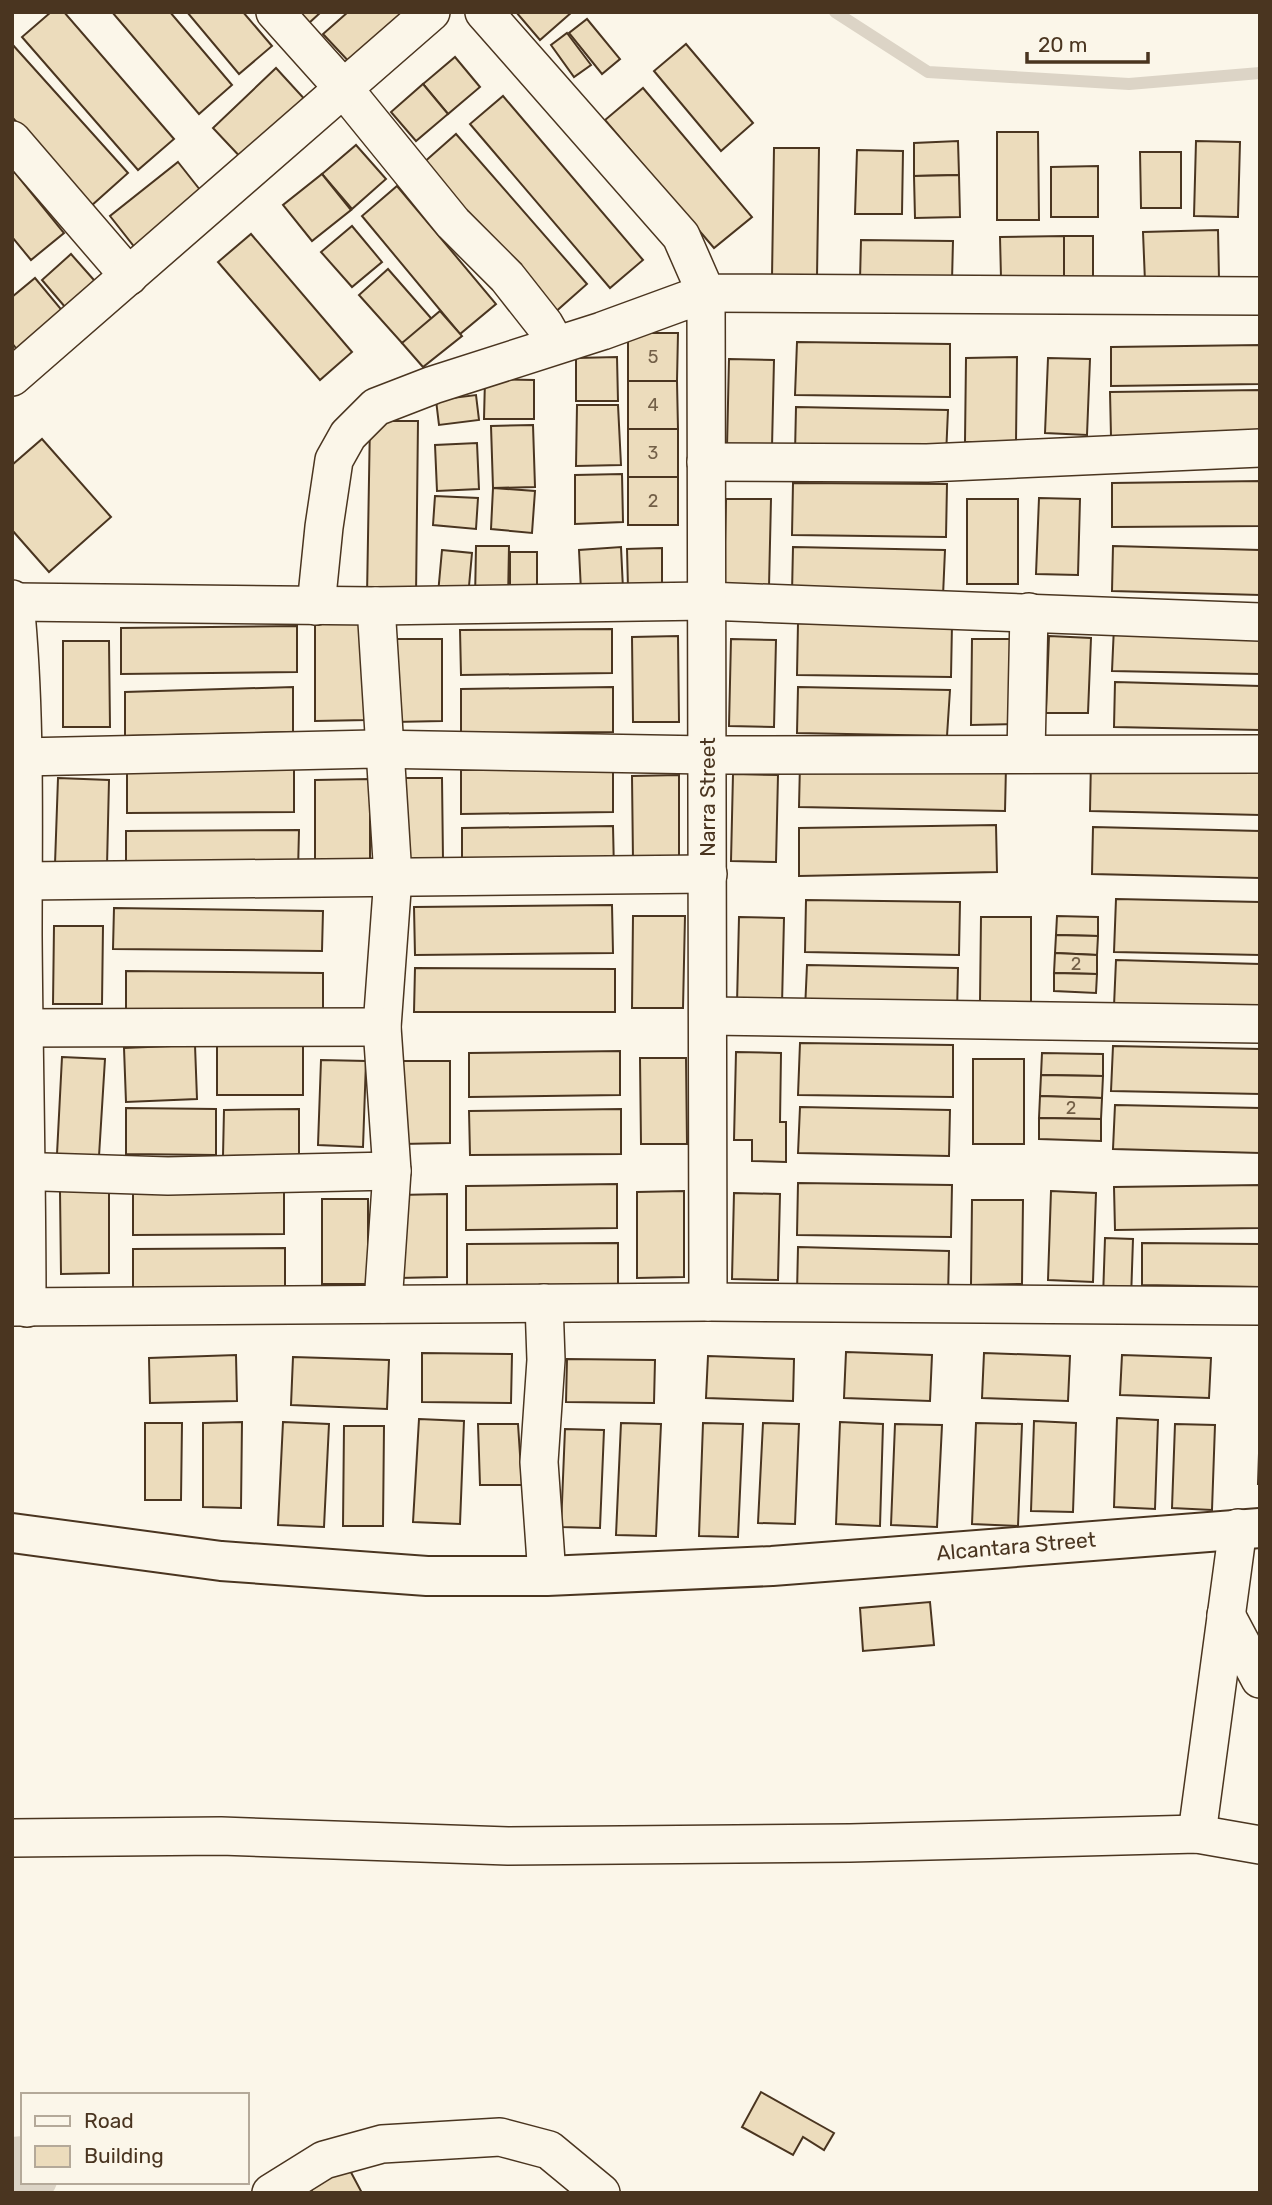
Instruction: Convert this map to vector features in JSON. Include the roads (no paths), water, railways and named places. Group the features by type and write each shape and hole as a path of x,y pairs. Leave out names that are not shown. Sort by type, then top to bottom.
{"street":[{"path":"275,12 344,89 453,223 507,277 544,324 556,345"},
{"path":"12,377 431,12"},
{"path":"484,12 681,236 706,293"},
{"path":"12,140 129,276"},
{"path":"316,606 334,460 348,435 376,407 433,385 706,293 1260,296"},
{"name":"Narra Street","path":"706,293 708,1302"},
{"path":"706,462 926,463 1260,449"},
{"path":"1260,622 706,601 376,607 13,601 21,670 22,757 23,881 18,1029 19,1308 708,1302 1260,1306"},
{"path":"376,607 393,877 382,1027 392,1171 383,1304"},
{"path":"1026,754 1029,612"},
{"path":"22,757 387,749 707,755 1260,754"},
{"path":"23,881 708,874"},
{"path":"708,1016 1260,1024"},
{"path":"18,1029 382,1027"},
{"path":"20,1172 168,1176 392,1171"},
{"path":"544,1303 546,1360 539,1462 547,1576"},
{"path":"1196,1834 1226,1615 1249,1528"},
{"name":"Alcantara Street","path":"12,1533 221,1561 427,1576 547,1576 772,1566 1249,1528"},
{"path":"1226,1615 1260,1679"},
{"path":"12,1838 221,1836 521,1846 850,1843 1196,1834 1260,1845"},
{"path":"271,2193 324,2160 382,2144 500,2137 550,2150 601,2193"}],"waterway":[{"path":"835,12 928,72 1129,84 1260,73"},
{"path":"12,2173 21,2172"}]}
